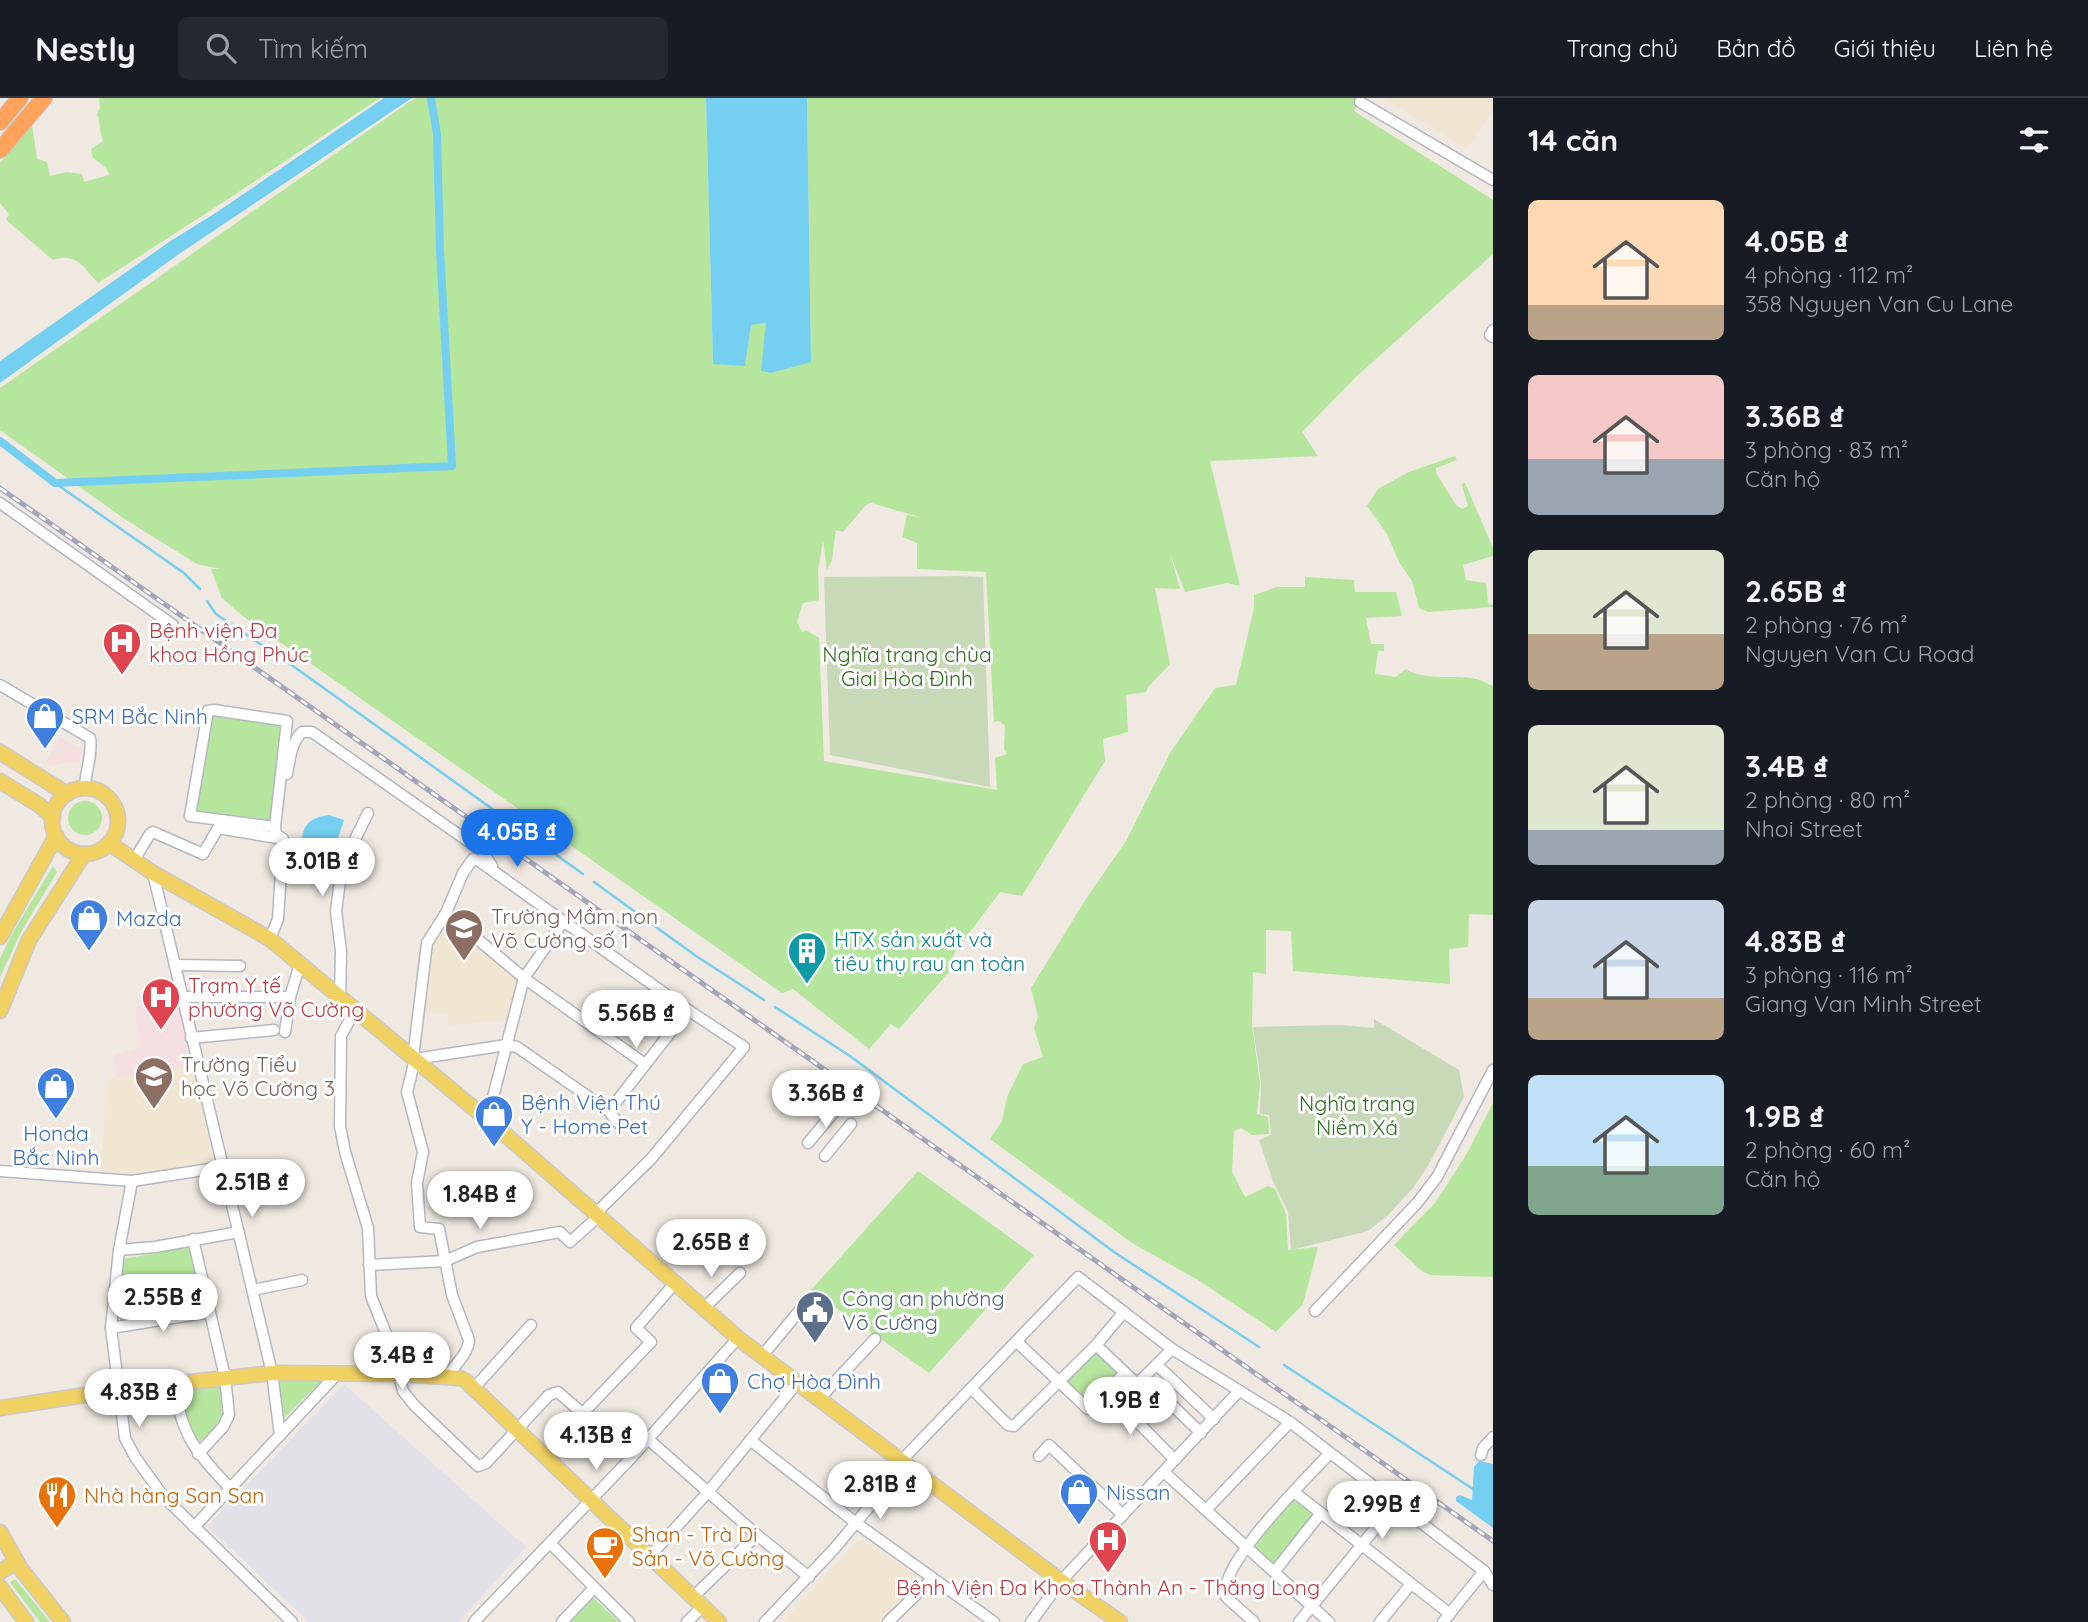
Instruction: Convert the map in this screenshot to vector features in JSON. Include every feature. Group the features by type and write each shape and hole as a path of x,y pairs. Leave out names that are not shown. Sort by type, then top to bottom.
{"highway":[{"path":"0,122 20,98"},
{"path":"0,150 44,98"}],"main road":[{"path":"0,752 67,793"},
{"path":"0,781 39,805 52,817"},
{"path":"85,788 102,793 115,807 118,824 109,844 97,852 84,854 67,848 56,836 52,817 57,803 67,793 85,788"},
{"path":"0,937 56,836"},
{"path":"109,844 153,873 270,939 487,1120 738,1338 1061,1581 1120,1622"},
{"path":"1,1003 29,940 84,854"},
{"path":"0,1408 118,1390 272,1373 400,1374 447,1376 466,1381 719,1622"},
{"path":"0,1532 16,1562 63,1622"},
{"path":"0,1572 16,1562"},
{"path":"0,1587 26,1622"}],"street":[{"path":"1360,103 1493,180"},
{"path":"0,503 173,625"},
{"path":"0,685 90,738 85,788"},
{"path":"275,827 190,816 208,711 287,721 275,827 276,834 283,839"},
{"path":"287,774 297,738 302,732 312,732 482,851 498,874"},
{"path":"340,997 341,951 336,911 341,872 368,813"},
{"path":"134,860 153,832 203,855 218,828 283,839"},
{"path":"270,939 278,919 283,839"},
{"path":"369,1265 444,1261 477,1247 551,1234 563,1234 570,1242 651,1159 744,1047 498,874 479,861 471,860 446,913 427,943 414,1059 407,1092 423,1152 417,1183 419,1223 422,1228 439,1228 444,1261 452,1295 469,1340 462,1357 447,1376"},
{"path":"282,862 341,872"},
{"path":"153,873 272,1373 280,1435"},
{"path":"446,913 524,978 645,1064"},
{"path":"487,1120 524,978 563,922"},
{"path":"191,1038 280,1031 300,964"},
{"path":"174,965 240,966"},
{"path":"181,997 290,997"},
{"path":"355,1010 341,1036 340,1126 368,1228 371,1296 404,1391 414,1405 478,1466 486,1463 554,1392 562,1393 632,1457"},
{"path":"609,1111 688,1010"},
{"path":"414,1059 506,1045 517,1047 609,1111 618,1123"},
{"path":"1315,1311 1411,1210 1433,1183 1493,1070"},
{"path":"808,1143 833,1113"},
{"path":"825,1156 851,1124"},
{"path":"0,1171 132,1181 223,1167"},
{"path":"132,1181 119,1250 111,1328 125,1438 163,1496 292,1622"},
{"path":"119,1250 239,1232"},
{"path":"193,1240 225,1377 229,1415 223,1427 198,1454"},
{"path":"704,1308 740,1273"},
{"path":"765,1622 856,1523 903,1462 1078,1277 1172,1349 1290,1422 1483,1571 1493,1585"},
{"path":"253,1290 302,1280"},
{"path":"583,1413 651,1342 636,1328 676,1283"},
{"path":"762,1356 809,1299"},
{"path":"111,1328 210,1312"},
{"path":"972,1388 1011,1427 1017,1424 1096,1345 1124,1312"},
{"path":"474,1388 531,1325"},
{"path":"474,1622 632,1457 738,1338"},
{"path":"819,1399 875,1339"},
{"path":"1017,1342 1088,1409 1125,1373"},
{"path":"1096,1345 1137,1384 1172,1349"},
{"path":"1157,1364 1214,1419"},
{"path":"194,1527 337,1374"},
{"path":"1144,1378 1200,1433"},
{"path":"175,1383 178,1411 198,1454 231,1489"},
{"path":"650,1556 708,1492 797,1383"},
{"path":"1107,1391 1175,1460"},
{"path":"1031,1622 1061,1581 1239,1391"},
{"path":"1206,1510 1290,1422"},
{"path":"1039,1455 1058,1435"},
{"path":"1481,1455 1483,1448 1493,1437"},
{"path":"648,1439 809,1577"},
{"path":"750,1440 856,1523 994,1622"},
{"path":"1049,1445 1123,1515"},
{"path":"1254,1622 1224,1594 1229,1575 1246,1546 1330,1453"},
{"path":"1164,1472 1329,1622"},
{"path":"1294,1492 1412,1584 1446,1618 1483,1571"},
{"path":"1299,1622 1314,1607 1395,1504"},
{"path":"1275,1571 1321,1513"},
{"path":"687,1622 698,1602 757,1535"},
{"path":"550,1543 629,1622"},
{"path":"888,1622 932,1578"},
{"path":"1380,1622 1412,1584"},
{"path":"562,1622 594,1588"}],"shaded area":[{"path":"1383,98 1493,98 1493,109 1472,142 1464,147"},
{"path":"60,737 81,749 83,754 78,765 72,761 52,766 46,761"},
{"name":"Trường Mầm non Võ Cường số 1","path":"448,917 521,979 509,1020 448,1025 447,1014 420,1011 429,945"},
{"name":"Trạm Y tế phường Võ Cường","path":"177,997 192,1066 117,1078 113,1056 140,1048 135,1013 139,1006 146,1001"},
{"name":"Trường Tiểu học Võ Cường 3","path":"192,1066 213,1157 208,1165 133,1175 100,1172 108,1079"},
{"path":"344,1384 526,1547 459,1622 309,1622 207,1526"},
{"path":"864,1539 922,1582 883,1622 783,1622 856,1542"}],"green space":[{"path":"99,98 380,98 98,283 78,262 68,258 53,260 6,220 9,214 0,203 0,163 32,125 37,159 47,162 50,176 66,172 82,174 84,182 109,175 107,169 93,158 91,149 103,141 97,114 100,108"},
{"path":"415,98 706,98 713,363 745,366 751,325 767,323 761,371 771,373 811,361 807,98 1361,98 1354,111 1493,200 1493,254 1357,376 1302,432 1318,456 1210,461 1240,586 1227,583 1185,592 1170,554 1180,589 1155,588 1170,664 1146,692 1126,695 1128,732 1103,739 1105,761 1022,896 1000,892 955,952 949,972 899,1029 891,1024 869,1049 793,989 782,993 244,617 222,598 211,569 220,569 197,564 126,520 0,430 0,388","holes":["871,503 923,518 907,515 902,537 917,543 917,569 986,572 994,722 999,721 1005,726 1004,749 1007,754 995,758 997,790 824,761 819,638 806,630 802,632 797,622 803,603 819,600 818,571 823,540 827,570 832,560 836,530 843,532 866,505"]},
{"path":"1455,456 1457,460 1436,468 1436,473 1456,505 1462,509 1468,506 1462,485 1465,483 1493,548 1493,556 1463,565 1466,580 1486,583 1488,604 1493,607 1428,612 1419,608 1412,581 1399,562 1387,534 1367,506 1378,489 1409,472"},
{"name":"Nghĩa trang chùa Giai Hòa Đình","path":"824,577 983,577 990,787 830,755"},
{"path":"1305,577 1354,580 1355,592 1396,592 1402,616 1366,618 1371,644 1384,644 1384,651 1378,651 1375,674 1396,677 1406,669 1421,675 1475,679 1493,686 1493,915 1469,914 1468,947 1449,949 1450,984 1293,971 1291,931 1266,930 1266,974 1253,972 1252,1025 1260,1083 1257,1114 1268,1117 1269,1134 1252,1135 1241,1128 1234,1131 1232,1172 1245,1197 1268,1186 1275,1189 1286,1214 1288,1250 1318,1247 1303,1304 1276,1332 1198,1280 1132,1243 990,1139 1002,1121 1007,1097 1023,1064 1043,1057 1034,1028 1038,1017 1031,988 1086,899 1126,841 1170,753 1215,688 1236,685 1254,608 1254,595 1277,587 1305,587"},
{"path":"210,714 285,725 271,822 193,813"},
{"path":"85,801 97,806 102,818 97,830 85,835 73,830 68,818 73,806"},
{"path":"53,866 57,872 22,930 0,977 0,959 10,937"},
{"name":"Nghĩa trang Niềm Xá","path":"1374,1019 1459,1070 1464,1097 1428,1166 1413,1188 1387,1216 1368,1231 1291,1250 1288,1212 1273,1181 1259,1140 1271,1135 1269,1115 1260,1114 1261,1083 1253,1027 1340,1025 1374,1028"},
{"path":"1493,1103 1493,1277 1430,1275 1423,1272 1394,1245 1435,1203 1466,1155"},
{"path":"918,1171 1034,1255 929,1373 811,1290"},
{"path":"189,1247 202,1309 120,1321 123,1259"},
{"path":"1097,1349 1120,1372 1088,1404 1065,1381"},
{"path":"278,1378 319,1379 321,1382 282,1420"},
{"path":"222,1384 224,1417 212,1434 199,1441 186,1422 181,1399 190,1387"},
{"path":"1295,1497 1315,1513 1273,1564 1255,1547 1254,1542"},
{"path":"15,1579 50,1622 40,1622 10,1582"},
{"path":"594,1598 619,1622 569,1622 591,1599"}],"water":[{"path":"384,98 412,98 179,254 0,383 0,361 169,242"},
{"path":"706,98 807,98 811,362 771,373 761,371 766,323 751,325 745,366 713,364"},
{"path":"329,815 344,820 330,863 306,855 302,843 307,825 318,817"},
{"path":"1479,1461 1493,1464 1493,1528 1456,1501 1456,1497 1460,1495 1472,1500 1474,1467"}],"waterway":[{"path":"0,441 55,483 452,466 440,250 437,134 431,98"},
{"path":"55,483 184,573 200,589"},
{"path":"207,601 216,614 583,874"},
{"path":"594,882 696,956 764,1000"},
{"path":"775,1007 850,1056 1114,1252 1259,1347"},
{"path":"1284,1365 1476,1491"}],"railway":[{"path":"0,488 1493,1541"}],"place":[{"name":"Bệnh viện Đa khoa Hồng Phúc","path":"122,676"},
{"name":"SRM Bắc Ninh","path":"45,750"},
{"name":"Mazda","path":"89,952"},
{"name":"Trường Mầm non Võ Cường số 1","path":"464,962"},
{"name":"HTX sản xuất và tiêu thụ rau an toàn","path":"807,985"},
{"name":"Trạm Y tế phường Võ Cường","path":"161,1031"},
{"name":"Trường Tiểu học Võ Cường 3","path":"154,1110"},
{"name":"Honda Bắc Ninh","path":"56,1120"},
{"name":"Bệnh Viện Thú Y - Home Pet","path":"494,1148"},
{"name":"Công an phường Võ Cường","path":"815,1344"},
{"name":"Chợ Hòa Đình","path":"720,1415"},
{"name":"Nissan","path":"1079,1526"},
{"name":"Nhà hàng San San","path":"57,1529"},
{"name":"Bệnh Viện Đa Khoa Thành An - Thăng Long","path":"1108,1574"},
{"name":"Shan - Trà Di Sản - Võ Cường","path":"605,1580"}]}
